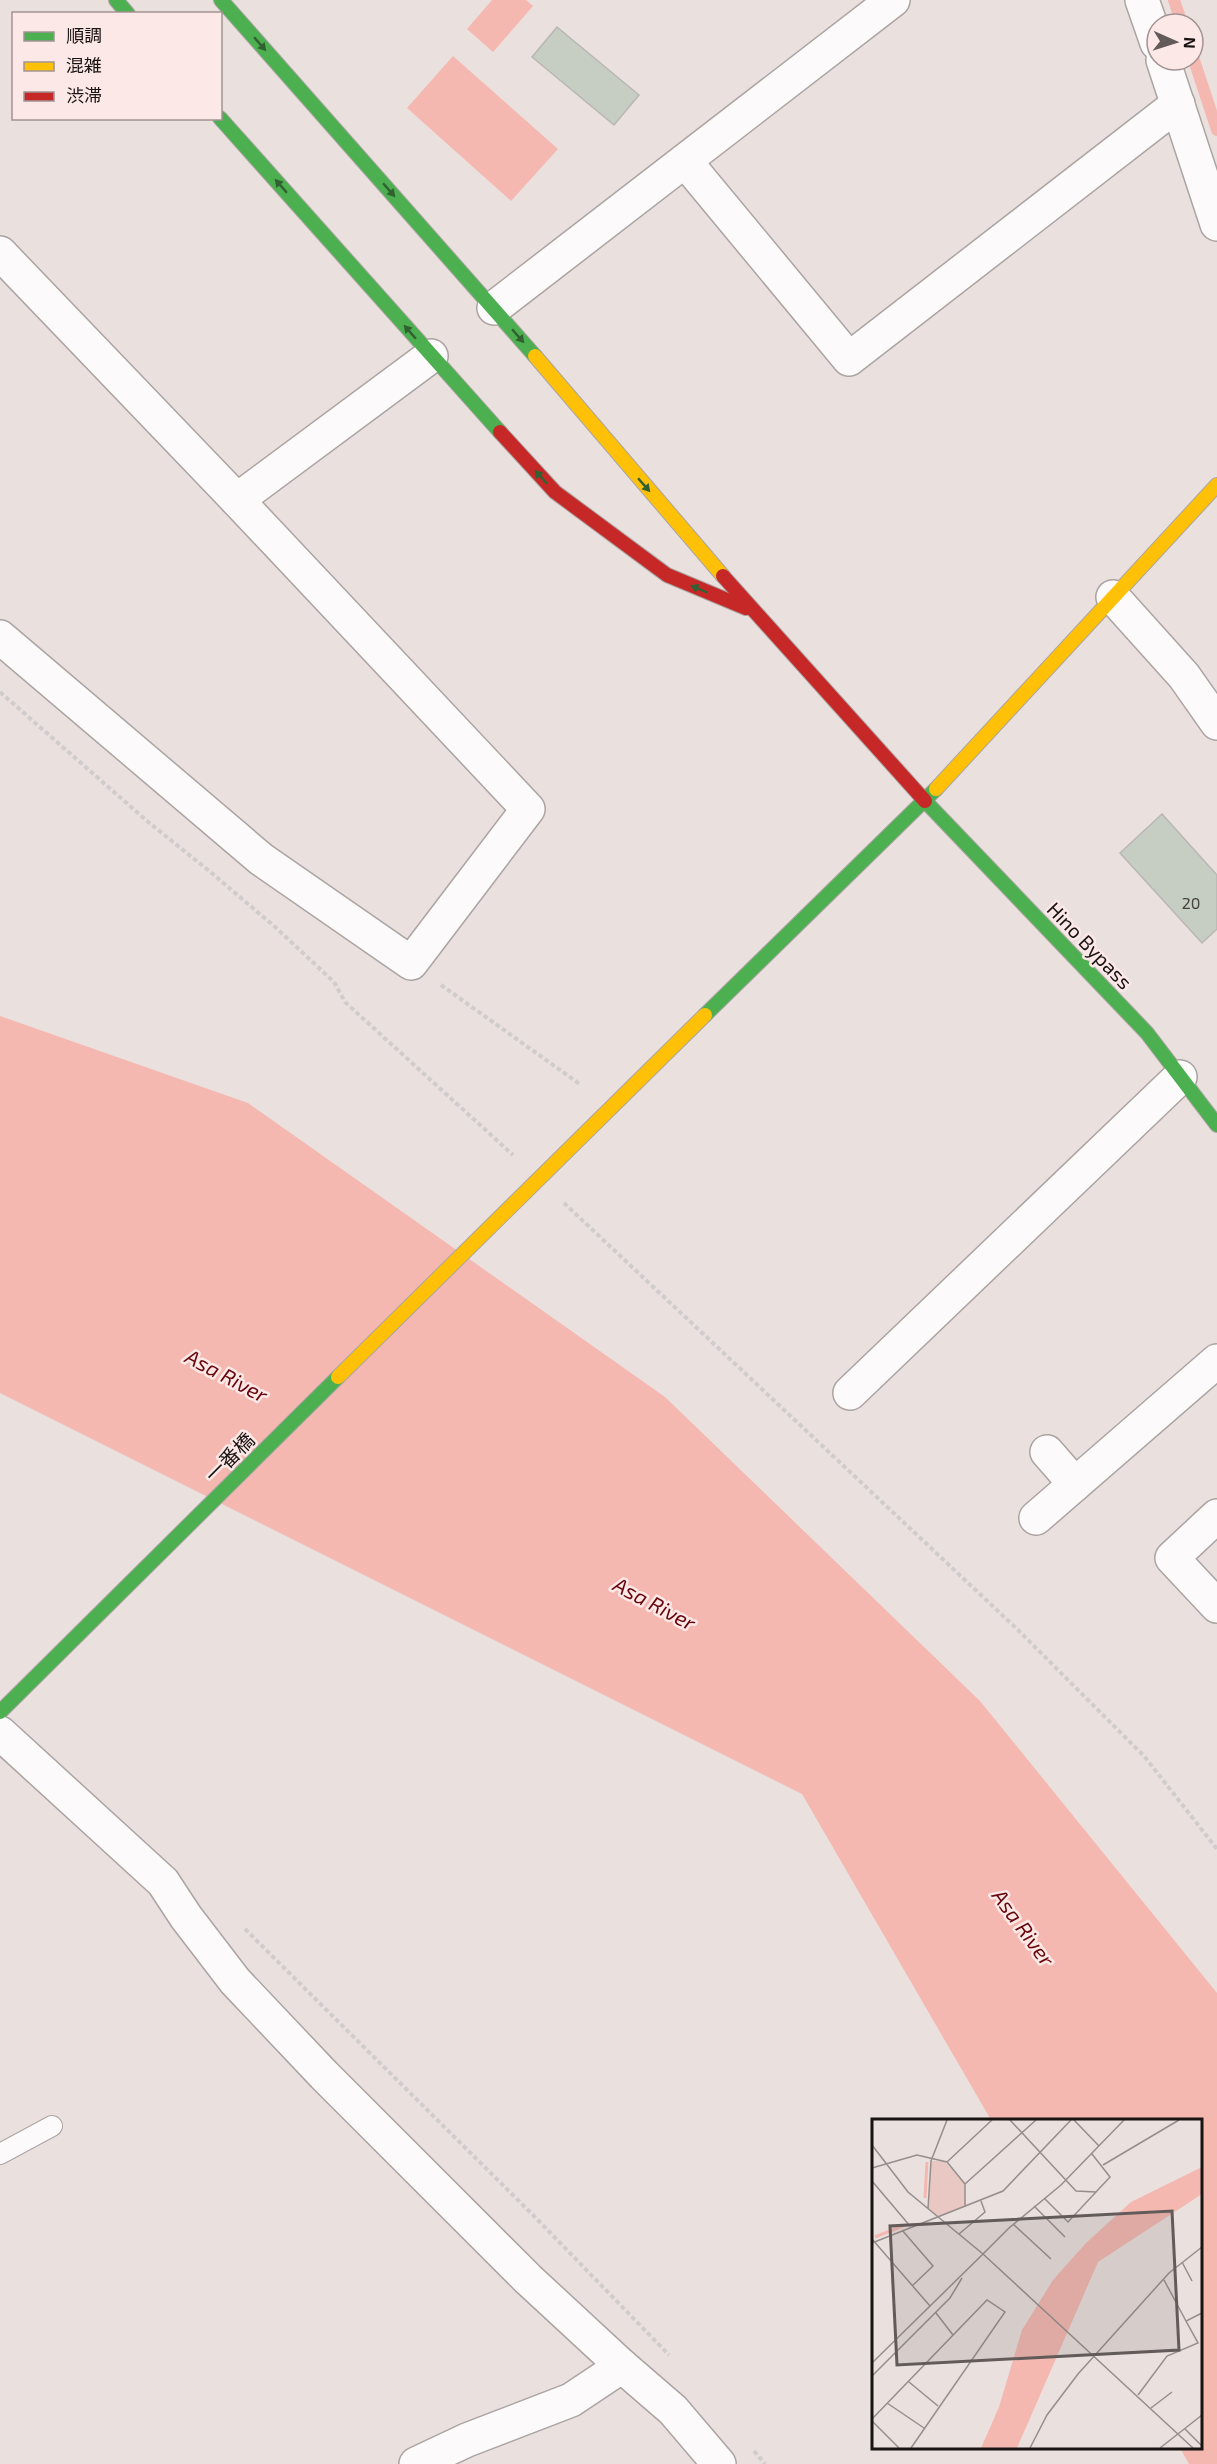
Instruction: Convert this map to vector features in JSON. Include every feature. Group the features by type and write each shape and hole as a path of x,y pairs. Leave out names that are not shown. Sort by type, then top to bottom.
{"main road":[{"path":"116,0 126,12"},
{"name":"Hino Bypass","path":"221,0 494,308 753,611 925,801 1147,1033 1217,1125"},
{"path":"222,120 555,492 667,575 753,611"},
{"name":"一番橋","path":"0,1712 521,1195 925,801 1217,485"}],"street":[{"path":"494,308 893,0"},
{"path":"1167,72 1178,104 1209,168 1217,224"},
{"path":"685,161 849,359 1178,104"},
{"path":"0,254 237,500 528,809 411,963 261,859 0,637"},
{"path":"237,500 431,356"},
{"path":"1113,597 1184,676 1217,723"},
{"path":"850,1393 1180,1077"},
{"path":"1036,1518 1217,1361"},
{"path":"1047,1452 1075,1484"},
{"path":"1217,1516 1172,1558 1217,1606"},
{"path":"0,1732 163,1882 186,1917 235,1981 308,2058 528,2279 673,2410 719,2464"},
{"path":"416,2464 467,2440 571,2400 622,2366"}],"lane":[{"path":"0,2154 52,2126"}],"path":[{"path":"0,692 147,821 274,926 334,982 345,1002 538,1179 1016,1628 1144,1756 1217,1849"},
{"path":"411,963 578,1082 607,1111"},
{"path":"242,1926 429,2111 675,2361"},
{"path":"752,2448 765,2464"}],"water":[{"path":"492,0 526,0 533,6 493,52 467,29"},
{"path":"453,56 558,149 511,201 407,108"},
{"name":"Asa River","path":"0,1016 248,1103 665,1397 980,1701 1217,1993 1217,2464 1189,2464 1181,2449 1202,2449 1202,2119 990,2119 802,1794 0,1393"}],"building":[{"path":"557,27 639,95 614,125 532,57"},
{"path":"1162,814 1217,875 1217,929 1202,943 1120,853"}],"waterway":[{"path":"1174,0 1178,12"},
{"path":"1198,72 1217,130"}],"traffic: fast":[{"path":"116,0 126,12"},
{"path":"221,0 535,356"},
{"path":"222,120 500,432"},
{"path":"705,1015 936,789"},
{"path":"925,801 1147,1033 1217,1125"},
{"path":"0,1712 338,1377"}],"traffic: slow":[{"path":"535,356 723,576"},
{"path":"936,789 1217,485"},
{"path":"338,1377 705,1015"}],"traffic: jam":[{"path":"500,432 555,492 667,575 746,608"},
{"path":"723,576 925,801"}]}
